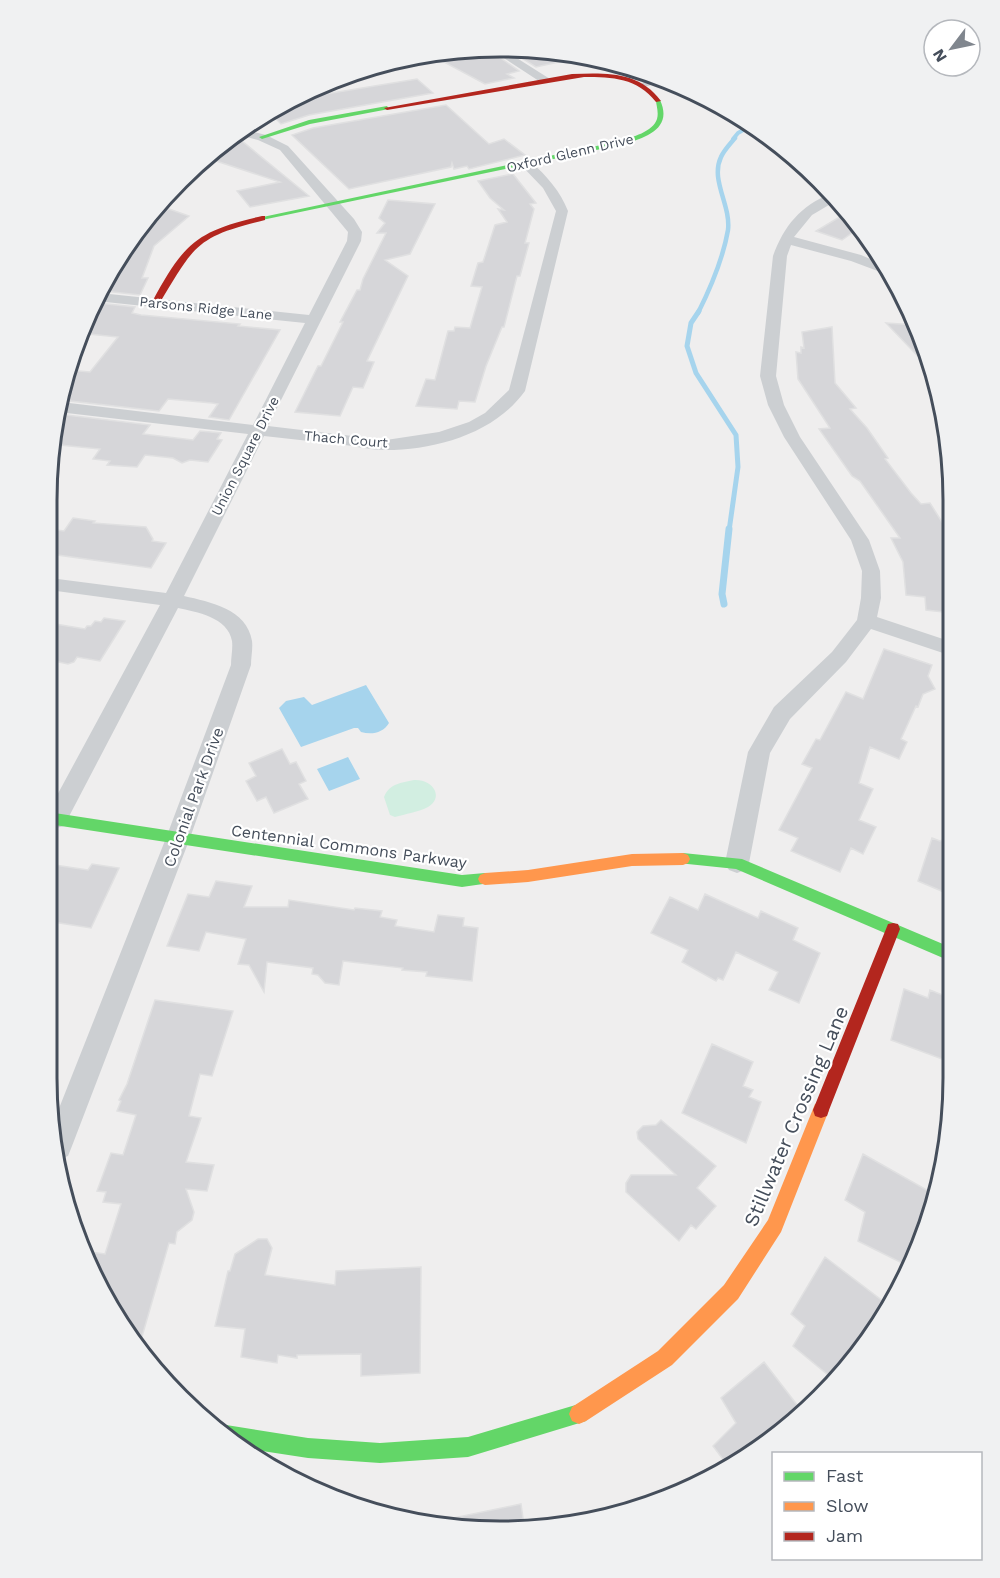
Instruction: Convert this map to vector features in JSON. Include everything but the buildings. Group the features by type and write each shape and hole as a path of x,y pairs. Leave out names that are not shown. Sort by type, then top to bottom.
{"street":[{"path":"508,57 546,81"},
{"path":"262,137 309,122 572,76 604,75 648,83"},
{"name":"Oxford Glenn Drive","path":"156,302 183,254 197,239 242,222 627,142 657,126 663,115 662,105 644,84"},
{"name":"Union Square Drive","path":"57,809 172,600 354,241 356,232 284,148 262,137 250,134"},
{"name":"Thach Court","path":"67,408 386,444 426,441 459,433 486,420 506,407 517,391 562,211 556,196 546,182 526,164"},
{"path":"737,863 759,752 782,713 839,657 867,621 871,571 860,540 792,437 776,405 768,376 780,255 785,239 797,220 826,200"},
{"path":"785,239 856,258 877,267"},
{"name":"Parsons Ridge Lane","path":"106,298 314,320"},
{"name":"Colonial Park Drive","path":"57,585 172,600 213,609 235,625 242,640 241,665 178,838 61,1138"},
{"path":"867,621 943,646"},
{"name":"Centennial Commons Parkway","path":"57,819 462,881 528,876 632,860 676,858 737,863 943,951"},
{"name":"Stillwater Crossing Lane","path":"242,1438 308,1448 380,1453 468,1447 579,1414 665,1358 731,1293 775,1226 893,929"}],"green space":[{"path":"414,780 431,786 436,794 433,803 416,812 395,817 390,815 384,797 386,792 396,784"}],"water":[{"path":"366,685 389,723 377,732 365,733 354,728 301,747 279,708 286,701 304,697 312,705"},
{"path":"348,757 360,779 329,791 317,769"}],"waterway":[{"path":"733,139 743,130"},
{"path":"699,311 716,273 726,241 727,211 719,184 718,166 724,152 735,138"},
{"path":"699,311 691,323 687,346 696,373 736,435 738,467 729,531"},
{"path":"724,604 722,594 729,529"}],"traffic: fast":[{"path":"262,218 623,143 641,136 656,126 661,111 658,101"},
{"path":"262,137 309,122 387,108"},
{"path":"57,819 462,881 485,879"},
{"path":"683,859 737,863 943,951"},
{"path":"242,1438 308,1448 380,1453 468,1447 579,1414"}],"traffic: slow":[{"path":"485,879 528,876 632,860 683,859"},
{"path":"579,1414 665,1358 731,1292 775,1226 821,1110"}],"traffic: jam":[{"path":"387,108 572,76 608,76 631,80 641,84 658,101"},
{"path":"156,302 176,266 196,243 207,235 222,229 262,218"},
{"path":"821,1110 893,929"}]}
